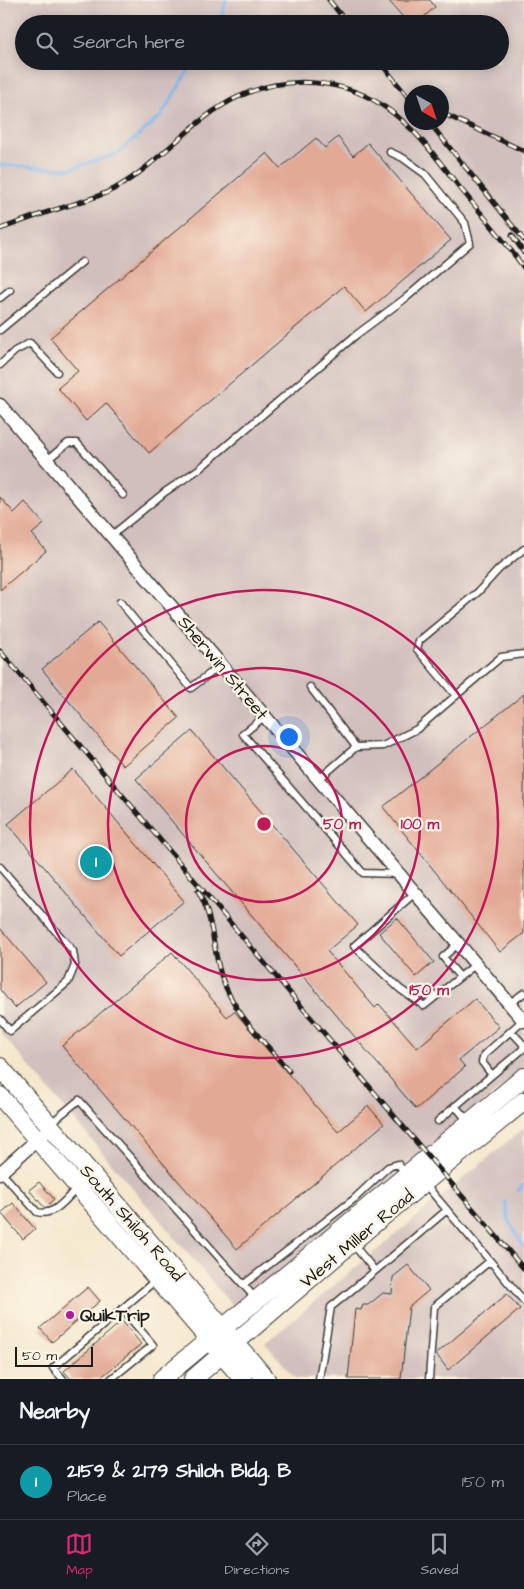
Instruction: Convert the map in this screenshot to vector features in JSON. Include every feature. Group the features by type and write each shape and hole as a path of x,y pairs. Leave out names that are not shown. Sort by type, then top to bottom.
{"main road":[{"name":"South Shiloh Road","path":"0,1067 46,1131 80,1186 158,1279 216,1334"},
{"path":"162,1379 363,1211 415,1179 430,1156 524,1077"},
{"name":"South Shiloh Road","path":"0,1096 46,1131 229,1349 266,1379"},
{"name":"West Miller Road","path":"415,1179 524,1101"},
{"name":"West Miller Road","path":"193,1379 352,1243 363,1211"},
{"name":"South Shiloh Road","path":"229,1349 243,1379"}],"street":[{"name":"Sherwin Street","path":"0,405 523,1021"},
{"path":"0,1173 46,1131"}],"lane":[{"path":"112,536 165,492 200,468 349,341 407,297 470,243 465,223 425,174 404,158 390,152"},
{"path":"0,330 82,262"},
{"path":"0,298 10,290"},
{"path":"0,365 15,351 30,343 57,372"},
{"path":"47,460 68,443 77,443 123,495"},
{"path":"456,696 417,649 419,641 478,592 499,569 524,550"},
{"path":"120,602 191,688 221,665"},
{"path":"318,780 356,747 383,746 417,729 501,657 524,654"},
{"path":"310,687 356,747"},
{"path":"264,716 243,734 363,873 399,874"},
{"path":"0,867 73,951 75,965 68,982 10,1031 0,1019"},
{"path":"415,894 354,946 400,989 424,1006 476,964"},
{"path":"458,944 443,957 460,977"},
{"path":"509,1004 524,993"},
{"path":"492,1075 482,1062 484,1055 523,1021"},
{"path":"438,1121 523,1049 523,1044 511,1031"},
{"path":"46,1131 79,1100 257,1300"},
{"path":"455,1106 470,1123"},
{"path":"0,1173 38,1212 44,1214 53,1211 80,1186"},
{"path":"415,1179 447,1210 524,1301"},
{"path":"319,1379 331,1307 447,1210"},
{"path":"244,1284 363,1211"},
{"path":"340,1230 374,1270"},
{"path":"430,1378 434,1307 490,1261"},
{"path":"63,1379 53,1368 158,1279"},
{"path":"111,1379 153,1345 123,1310"}],"shaded area":[{"path":"0,0 524,0 524,1069 236,1310 0,1032"},
{"path":"524,1128 524,1379 296,1379 265,1343"}],"building":[{"path":"388,0 430,0 435,7 426,15 401,15"},
{"path":"338,137 353,156 368,143 451,240 366,312 344,286 149,453 106,403 86,421 58,388 78,371 50,338 267,153 280,168 316,138 325,148"},
{"path":"0,497 14,513 25,502 44,524 32,534 46,551 0,590"},
{"path":"98,622 179,718 123,766 42,669"},
{"path":"524,694 524,933 500,952 383,807"},
{"path":"192,731 358,925 327,951 375,1008 379,1004 417,1048 475,999 499,1027 459,1060 465,1067 416,1109 136,779"},
{"path":"73,769 184,901 119,956 8,824"},
{"path":"397,918 434,962 416,977 379,933"},
{"path":"0,928 46,982 15,1008 0,990"},
{"path":"172,952 227,1017 234,1011 338,1132 368,1106 384,1124 237,1249 62,1046"},
{"path":"39,1182 54,1199 45,1208 29,1190"},
{"path":"13,1203 35,1229 23,1239 1,1213"},
{"path":"408,1265 429,1290 409,1307 401,1379 348,1379 355,1309 361,1310 363,1305 368,1305 383,1293 392,1294 393,1277"},
{"name":"QuikTrip","path":"88,1287 100,1301 52,1342 40,1328"},
{"path":"507,1294 520,1309 448,1370 436,1354"},
{"name":"QuikTrip","path":"122,1321 141,1344 99,1379 71,1379 64,1371"}],"waterway":[{"path":"221,15 226,0"},
{"path":"0,165 69,169 117,154 161,116 189,70"},
{"path":"518,1190 524,1185"},
{"path":"505,1202 509,1222 524,1247"}],"railway":[{"path":"329,0 341,15"},
{"path":"386,70 404,92"},
{"path":"0,229 114,189 131,179 205,117 238,97 276,85 315,83 354,91 372,99 399,118 427,146 524,268"},
{"path":"449,116 524,151"},
{"path":"435,130 524,240"},
{"path":"512,235 524,253"},
{"path":"0,651 524,1269"},
{"path":"198,891 207,911 218,964 226,989 250,1026 289,1071"}],"place":[{"name":"2159 & 2179 Shiloh Bldg. B","path":"96,862"},
{"name":"QuikTrip","path":"70,1315"}]}
